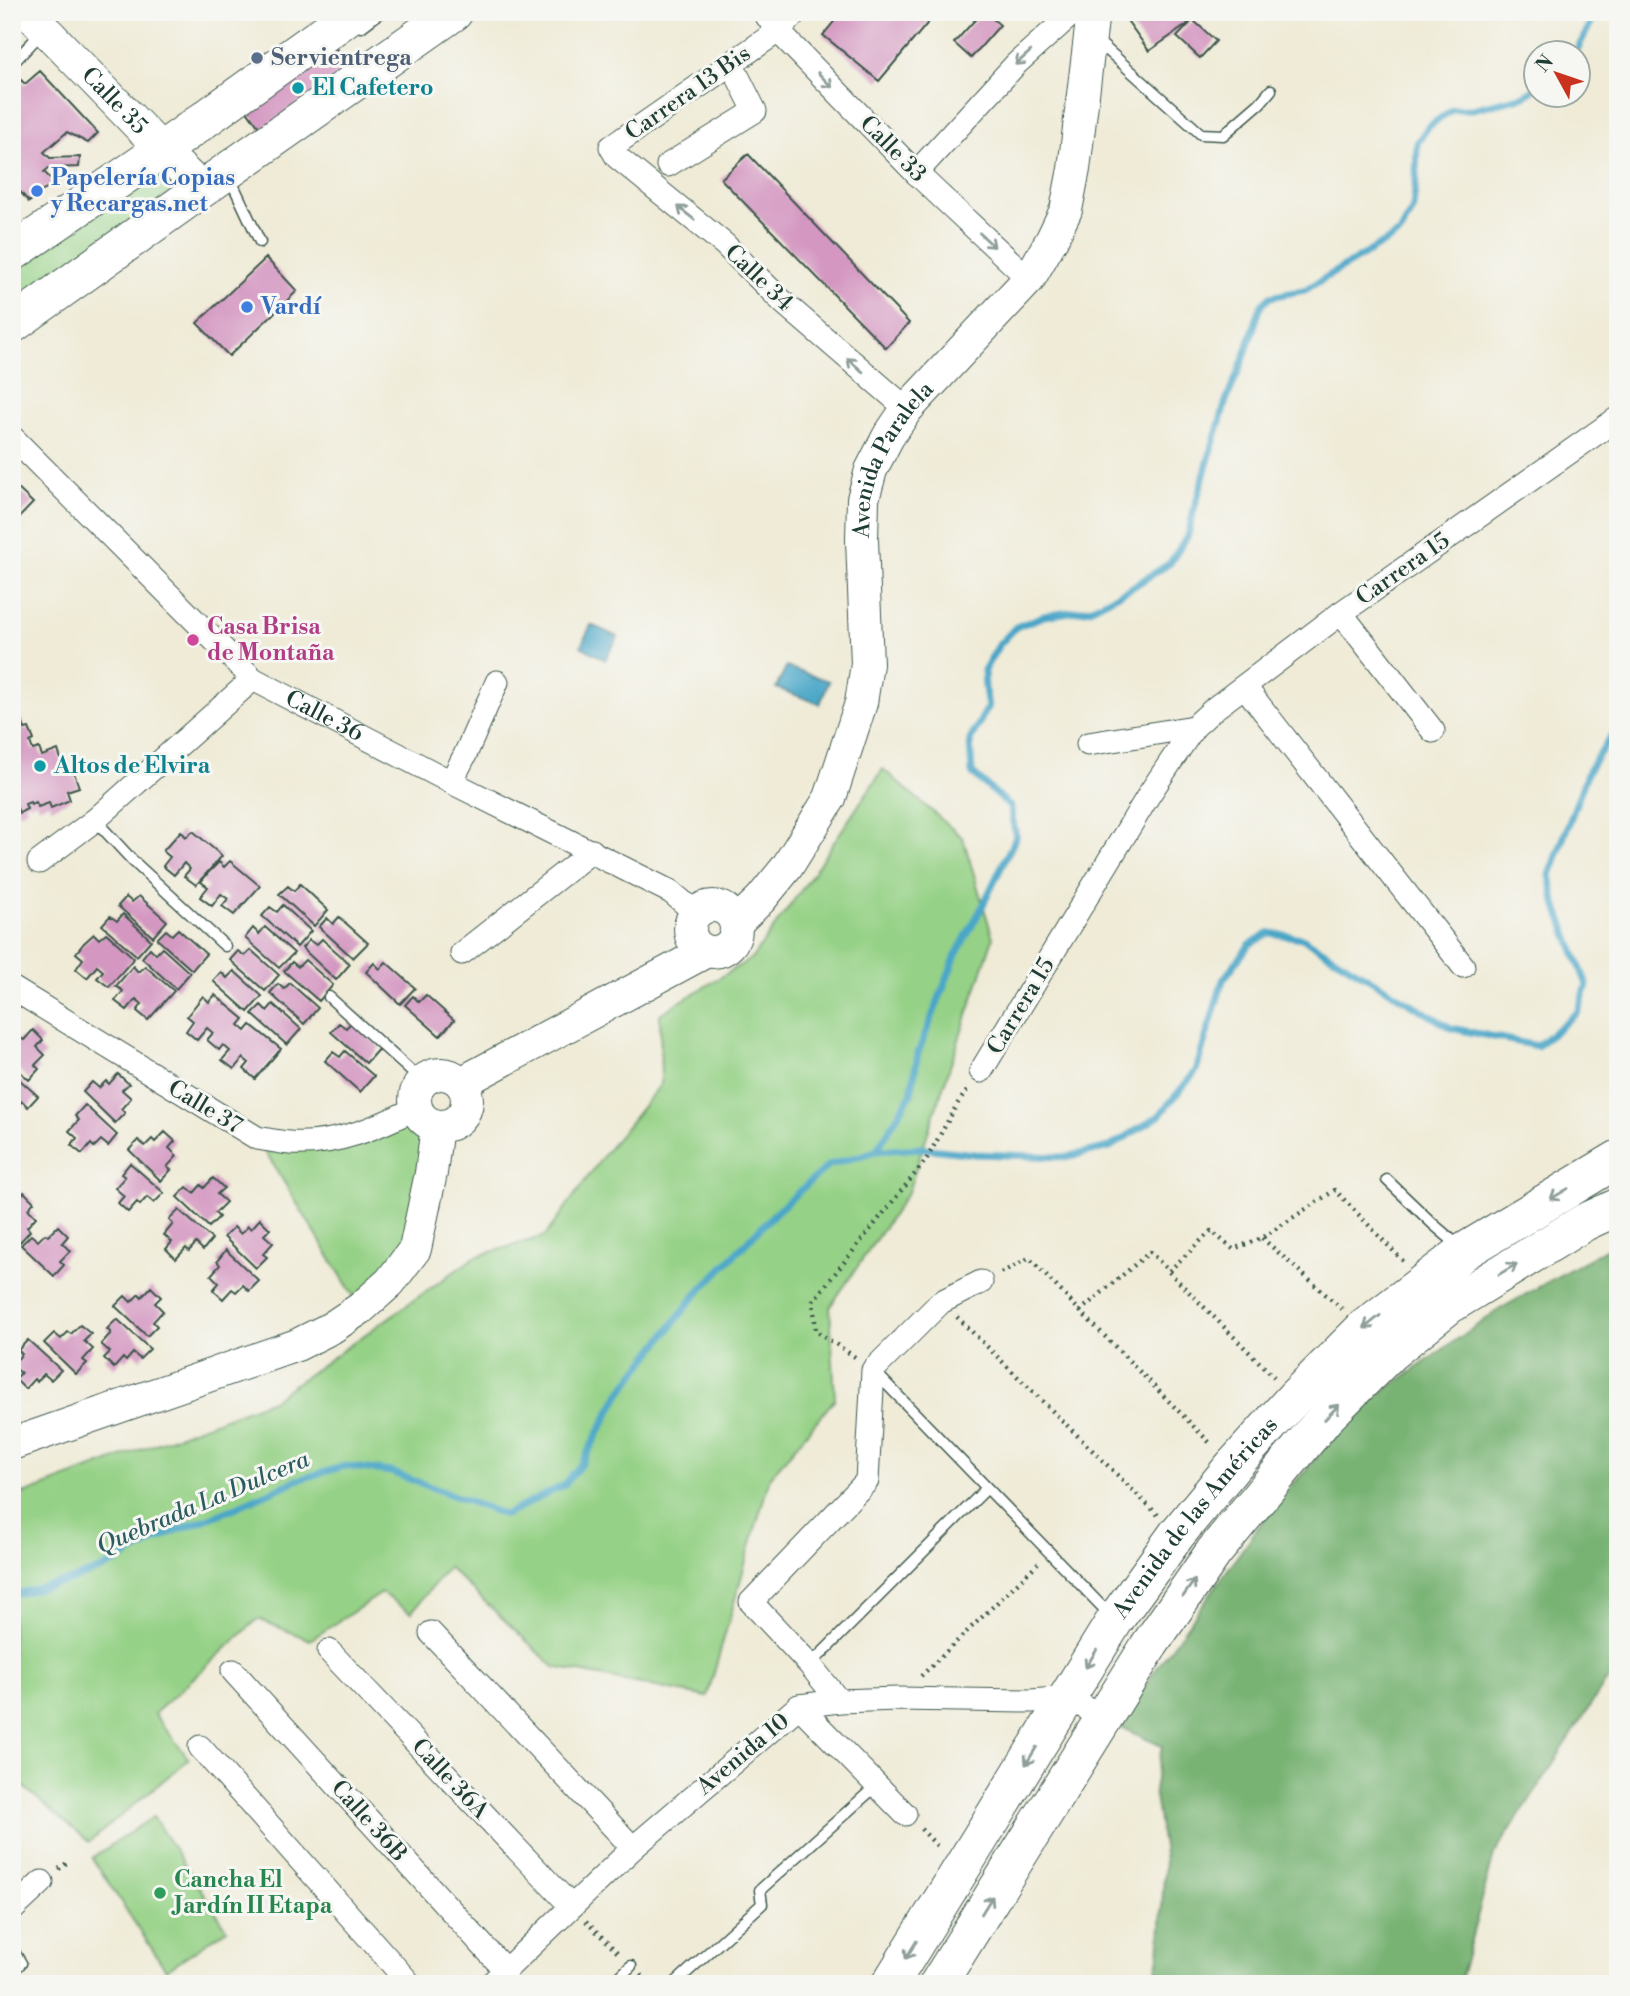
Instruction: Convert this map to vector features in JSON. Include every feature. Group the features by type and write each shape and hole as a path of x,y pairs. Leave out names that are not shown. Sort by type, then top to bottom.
{"main road":[{"path":"12,253 187,170 454,12"},
{"name":"Avenida Paralela","path":"736,923 761,899 787,867 830,798 861,703 867,664 863,499 871,470 888,437 907,409 1028,279 1066,210 1074,170 1085,20"},
{"name":"Calle 35","path":"36,21 187,170"},
{"path":"187,170 184,133 354,22"},
{"path":"12,325 187,170"},
{"path":"722,907 736,923 732,942 725,950 716,953 705,952 696,946 690,937 689,927 693,916 701,909 722,907"},
{"path":"461,1083 705,952"},
{"path":"12,1444 297,1345 331,1328 361,1308 390,1282 415,1249 431,1174 426,1105 432,1076 442,1074 452,1077 461,1083 466,1092 467,1103 463,1112 457,1120 448,1125 426,1105"},
{"name":"Avenida de las Américas","path":"891,1984 1115,1620 1177,1534 1233,1466 1294,1398 1364,1328 1465,1251 1618,1159"},
{"name":"Avenida de las Américas","path":"938,1984 1150,1644 1214,1552 1325,1418 1391,1352 1448,1306 1585,1223 1618,1207"}],"street":[{"name":"Calle 33","path":"764,12 778,31 916,173 1028,279"},
{"name":"Carrera 13 Bis","path":"611,147 778,31 796,12"},
{"path":"916,173 1016,64 1085,20"},
{"path":"668,165 755,111 731,63"},
{"name":"Calle 34","path":"611,147 617,157 724,244 785,304 907,409"},
{"name":"Carrera 15","path":"981,1071 1150,793 1194,727 1215,708 1341,613 1618,418"},
{"name":"Calle 36","path":"12,438 253,679 450,782 671,891 696,913"},
{"path":"1341,613 1433,731"},
{"path":"39,862 95,820 253,679"},
{"path":"450,782 465,755 496,682"},
{"path":"1245,687 1463,966"},
{"path":"1088,744 1194,727"},
{"path":"461,953 592,852"},
{"name":"Calle 37","path":"12,988 257,1138 291,1143 333,1140 383,1125 426,1105"},
{"path":"839,1701 810,1665 751,1602 867,1481 873,1370 942,1302 981,1282"},
{"path":"431,1633 633,1848"},
{"name":"Calle 36A","path":"329,1651 571,1906"},
{"name":"Calle 36B","path":"233,1671 498,1977"},
{"path":"1066,1698 1104,1717"},
{"name":"Avenida 10","path":"498,1977 633,1848 799,1706 839,1701 897,1699 1032,1701 1066,1698"},
{"path":"799,1706 905,1814"},
{"path":"200,1747 410,1984"},
{"path":"12,1910 42,1882"}],"lane":[{"path":"354,22 382,12"},
{"path":"1085,20 1201,134 1223,135 1271,90"},
{"path":"12,64 36,21"},
{"path":"187,170 260,242"},
{"path":"95,820 133,861 225,946"},
{"path":"329,997 426,1105"},
{"path":"1387,1180 1465,1251"},
{"path":"873,1370 1115,1620"},
{"path":"810,1665 987,1489"},
{"path":"674,1984 762,1903 760,1890 876,1786"},
{"path":"12,1949 21,1963 12,1972"},
{"path":"612,1984 631,1966"}],"path":[{"path":"873,1370 816,1331 813,1301 926,1160 958,1103"},
{"path":"1169,1272 1211,1231 1233,1249 1262,1238 1335,1191 1423,1281"},
{"path":"1262,1238 1364,1328"},
{"path":"1080,1311 1150,1252 1294,1398"},
{"path":"981,1282 1029,1258 1233,1466"},
{"path":"942,1302 1177,1534"},
{"path":"897,1699 1049,1553"},
{"path":"905,1814 961,1870"},
{"path":"571,1906 652,1984"}],"green space":[{"path":"173,160 191,179 12,304 12,273"},
{"path":"883,769 963,838 993,938 908,1192 830,1307 835,1399 770,1477 707,1697 554,1667 448,1567 411,1613 382,1593 310,1640 258,1619 154,1714 189,1759 89,1842 12,1777 12,1489 24,1494 272,1400 475,1257 545,1236 606,1152 661,1084 660,1014 752,958"},
{"path":"421,1116 428,1122 415,1249 361,1308 257,1138 291,1143"},
{"path":"1618,1242 1618,1677 1607,1680 1494,1855 1459,1984 1153,1984 1159,1957 1165,1860 1154,1790 1162,1746 1122,1728 1151,1676 1275,1504 1364,1405 1500,1309"},
{"name":"Cancha El Jardín II Etapa","path":"153,1817 227,1929 166,1970 92,1858"}],"water":[{"path":"591,625 618,637 605,660 581,646"},
{"path":"786,667 829,681 820,704 776,688"}],"building":[{"path":"842,12 923,12 931,19 879,81 823,35"},
{"path":"982,12 1000,25 971,58 954,43"},
{"path":"1121,12 1180,12 1188,24 1149,51"},
{"path":"1193,20 1216,41 1200,58 1177,37"},
{"name":"El Cafetero","path":"334,46 349,67 261,130 246,109"},
{"path":"40,71 98,133 88,143 67,132 44,152 50,158 80,157 79,167 49,168 44,172 54,182 29,202 17,188 12,192 12,89 21,80 25,84"},
{"path":"748,154 909,323 886,348 721,179"},
{"name":"Vardí","path":"266,258 297,291 229,356 197,323"},
{"path":"12,483 33,503 12,525"},
{"name":"Altos de Elvira","path":"20,716 25,729 29,728 34,740 30,742 33,750 39,748 42,756 58,750 62,762 66,760 70,771 73,770 79,787 67,791 70,800 51,808 49,803 38,807 36,802 30,802 25,804 27,809 19,813 17,808 12,810 12,719"},
{"path":"181,831 186,837 193,831 222,856 196,885 184,876 190,869 184,863 174,875 163,866 170,857 163,851"},
{"path":"230,861 260,886 234,915 222,906 228,899 221,894 212,906 200,897 208,887 201,882 209,872 219,862 224,867"},
{"path":"300,884 328,910 314,926 279,894 288,886 294,891"},
{"path":"139,896 167,921 153,937 118,906 126,897 132,902"},
{"path":"283,905 311,931 297,947 262,916 270,907 277,912"},
{"path":"123,914 151,940 137,956 102,925 110,916 117,921"},
{"path":"339,917 368,943 353,958 319,927 327,918 333,924"},
{"path":"265,927 294,953 279,968 245,938 253,928 259,934"},
{"path":"178,929 206,954 192,970 157,939 166,930 172,935"},
{"path":"106,933 134,958 109,987 97,978 103,971 97,966 87,978 76,969 83,959 76,953 84,943 94,934 99,939"},
{"path":"322,939 350,964 336,980 302,948 309,940 316,945"},
{"path":"150,948 156,954 162,948 190,973 176,989 142,958"},
{"path":"251,950 279,975 265,991 230,960 238,951 245,956"},
{"path":"305,960 333,985 319,1001 284,971 292,962 298,967"},
{"path":"386,962 415,988 400,1004 366,972 374,963 380,969"},
{"path":"133,966 138,972 145,966 174,991 148,1020 137,1011 142,1004 136,999 127,1010 115,1001 123,991 116,986"},
{"path":"234,971 262,996 248,1012 213,981 221,972 227,978"},
{"path":"290,983 318,1008 304,1024 270,993 278,984 284,989"},
{"path":"215,995 244,1019 239,1025 246,1031 251,1025 281,1049 255,1079 244,1069 249,1063 243,1058 234,1069 222,1060 230,1051 223,1045 219,1050 207,1040 213,1033 207,1028 197,1040 186,1031 193,1021 187,1016 203,996 209,1002"},
{"path":"426,995 454,1020 440,1036 405,1005 413,996 419,1002"},
{"path":"273,1004 301,1029 287,1045 252,1014 261,1005 267,1011"},
{"path":"352,1022 380,1047 366,1063 331,1032 339,1023 346,1028"},
{"path":"33,1030 43,1040 37,1047 45,1055 35,1065 39,1069 29,1080 12,1064 12,1046 20,1038 24,1040"},
{"path":"345,1051 374,1076 360,1092 325,1061 333,1052 340,1057"},
{"path":"12,1073 38,1096 28,1107 22,1101 15,1109 12,1106"},
{"path":"118,1074 129,1084 122,1090 131,1098 121,1109 125,1113 115,1123 83,1092 92,1082 99,1088 106,1081 109,1084"},
{"path":"85,1105 117,1135 108,1146 101,1140 94,1147 91,1144 82,1154 71,1145 77,1138 69,1131 79,1120 75,1116"},
{"path":"165,1132 175,1141 169,1148 177,1156 167,1167 171,1170 161,1181 129,1150 138,1140 145,1146 152,1139 155,1142"},
{"path":"130,1163 164,1193 154,1203 147,1197 140,1205 137,1202 128,1212 118,1203 124,1196 115,1188 125,1177 121,1174"},
{"path":"213,1178 224,1188 217,1194 226,1202 215,1213 219,1217 209,1227 177,1197 187,1187 194,1193 201,1185 204,1188"},
{"path":"24,1192 34,1202 28,1209 36,1217 27,1227 30,1231 20,1242 12,1234 12,1200 15,1202"},
{"path":"179,1210 212,1239 203,1250 196,1243 189,1251 186,1248 176,1259 166,1249 172,1242 164,1235 173,1224 169,1220"},
{"path":"260,1219 270,1229 264,1235 273,1243 263,1254 267,1257 256,1268 224,1237 234,1227 241,1234 248,1226 251,1229"},
{"path":"58,1226 68,1236 62,1243 70,1251 60,1261 64,1265 54,1276 21,1245 31,1235 38,1241 45,1234 48,1236"},
{"path":"226,1250 259,1281 249,1291 243,1285 236,1292 232,1289 223,1299 213,1290 219,1283 211,1275 220,1265 217,1261"},
{"path":"151,1287 161,1297 155,1303 163,1311 153,1322 157,1326 147,1336 115,1306 125,1296 131,1302 139,1294 142,1297"},
{"path":"117,1319 150,1349 140,1359 133,1353 126,1361 123,1358 114,1368 104,1358 110,1352 101,1344 111,1333 107,1329"},
{"path":"80,1325 91,1334 84,1341 93,1349 83,1360 87,1363 76,1374 44,1343 54,1333 61,1339"},
{"path":"28,1340 61,1370 51,1380 44,1374 37,1382 34,1379 25,1389 15,1379 21,1373 12,1365 22,1354 18,1350"}],"waterway":[{"path":"1583,38 1594,12"},
{"path":"876,1151 911,1094 918,1053 956,955 1016,837 1010,806 972,773 970,740 988,707 984,670 999,645 1016,627 1044,616 1090,609 1131,588 1170,563 1188,535 1226,401 1261,306 1270,297 1305,290 1400,233 1413,208 1417,143 1428,127 1453,109 1472,109 1522,97"},
{"name":"Quebrada La Dulcera","path":"12,1595 102,1569 170,1533 297,1480 345,1466 391,1472 505,1515 564,1485 582,1463 620,1393 694,1297 775,1213 829,1165 876,1151 921,1148 975,1154 1066,1157 1110,1147 1159,1116 1196,1071 1223,980 1250,944 1270,933 1302,938 1451,1028 1537,1046 1578,1012 1587,985 1555,902 1550,875 1588,771 1618,726"}],"place":[{"name":"Servientrega","path":"257,58"},
{"name":"El Cafetero","path":"298,88"},
{"name":"Papelería Copias y Recargas.net","path":"37,191"},
{"name":"Vardí","path":"247,307"},
{"name":"Casa Brisa de Montaña","path":"193,640"},
{"name":"Altos de Elvira","path":"40,766"},
{"name":"Cancha El Jardín II Etapa","path":"160,1893"}]}
